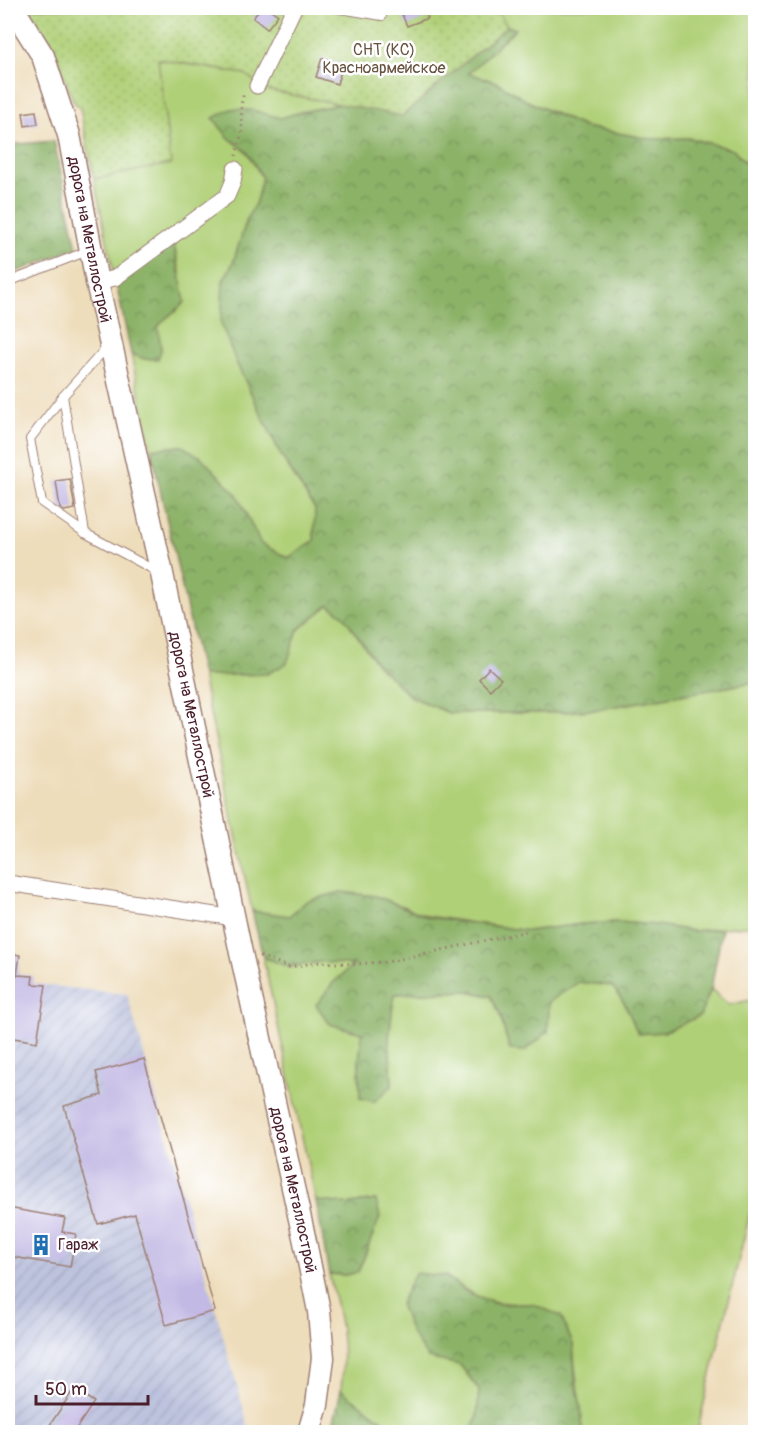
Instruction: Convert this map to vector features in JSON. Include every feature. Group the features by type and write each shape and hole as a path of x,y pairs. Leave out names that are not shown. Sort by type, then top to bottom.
{"street":[{"name":"дорога на Металлострой","path":"13,8 43,56 69,135 110,344 162,574 319,1311 323,1358 317,1405 309,1432"},
{"path":"256,86 294,8"},
{"path":"97,282 115,278 227,196 235,169"},
{"path":"8,883 234,918"}],"lane":[{"path":"335,8 382,16"},
{"path":"8,282 91,250"},
{"path":"110,344 63,396 30,439 42,503 85,533 162,574"},
{"path":"63,396 85,533"}],"path":[{"path":"235,169 242,132 243,92 256,86"},
{"path":"263,957 289,967 320,962 354,964 387,962 528,932"}],"shaded area":[{"path":"8,953 20,955 18,975 33,976 32,984 127,994 250,1432 8,1432"}],"green space":[{"name":"СНТ (КС) Красноармейское","path":"29,8 496,8 507,26 402,116 266,90 245,74 158,59 171,164 94,179 80,108 73,101 54,48"},
{"path":"496,8 755,8 755,174 734,150 690,138 651,139 584,127 525,100 498,83 468,73 515,29 507,26"},
{"path":"507,26 515,29 469,73 498,83 525,100 584,127 651,139 690,138 734,150 755,174 755,682 593,710 544,713 449,713 410,696 377,664 343,615 329,605 298,630 287,663 267,674 202,676 151,449 182,446 201,457 237,495 261,544 288,558 314,541 315,509 282,457 237,364 221,324 223,281 233,263 247,219 256,202 262,177 247,152 228,137 213,118 231,109 252,110 280,118 342,104 402,116"},
{"path":"157,59 245,74 266,90 342,104 301,112 280,119 252,110 228,137 247,152 262,177 256,202 247,219 233,263 223,281 237,364 282,457 315,509 314,541 288,558 260,544 237,495 182,446 151,449 131,354 145,359 161,350 158,327 164,319 177,311 181,276 172,236 115,278 94,179 170,163"},
{"path":"54,141 77,248 8,275 8,145"},
{"path":"172,236 185,302 158,327 161,350 158,359 145,359 131,354 115,278"},
{"path":"329,605 343,615 377,664 410,696 449,713 544,713 593,710 755,682 755,925 692,931 617,922 528,931 428,916 376,896 307,901 289,916 252,911 202,676 267,674 286,663 298,630"},
{"path":"341,892 376,896 428,917 528,931 617,922 692,931 722,929 711,989 700,1016 664,1032 638,1034 625,1004 612,986 579,982 549,1002 548,1032 525,1051 510,1050 499,1012 491,996 468,991 394,994 389,1038 392,1086 374,1102 360,1098 359,1063 362,1033 330,1024 316,1005 333,983 353,965 320,962 289,967 263,957 252,911 289,916 307,901"},
{"path":"263,957 289,967 320,962 354,964 333,983 330,1024 362,1033 359,1063 360,1098 392,1086 389,1038 394,994 468,991 491,996 499,1012 510,1050 548,1032 549,1001 578,982 612,986 625,1004 639,1034 700,1016 711,989 729,1005 755,999 755,1214 750,1213 697,1432 583,1432 573,1344 533,1304 495,1302 476,1296 445,1275 428,1358 460,1365 479,1390 477,1419 468,1432 398,1432 341,1390 343,1359 341,1331 329,1274 346,1275 358,1272 368,1248 376,1200 351,1204 316,1201"},
{"path":"376,1200 380,1217 358,1272 346,1275 329,1274 316,1201 351,1204"},
{"path":"415,1273 445,1276 470,1294 500,1304 533,1304 561,1316 573,1344 583,1432 468,1432 477,1419 479,1389 460,1365 428,1358 411,1333 400,1304"},
{"path":"341,1390 398,1432 342,1432 334,1421"}],"building":[{"path":"261,8 268,8 278,15 267,29 253,18"},
{"path":"399,8 424,8 428,18 407,26"},
{"path":"322,58 343,65 337,84 316,77"},
{"path":"36,111 38,124 25,126 23,113"},
{"path":"70,479 75,509 64,511 60,508 56,481"},
{"path":"489,668 501,679 490,690 479,679"},
{"path":"8,953 20,955 17,975 33,976 32,984 46,985 37,1042 8,1037"},
{"path":"144,1059 215,1311 166,1325 135,1214 98,1224 64,1106 102,1095 96,1072"},
{"name":"Гараж","path":"8,1208 65,1218 62,1232 76,1234 70,1267 8,1256"},
{"path":"74,1389 94,1402 74,1432 45,1432"}],"place":[{"name":"Гараж","path":"41,1245"}]}
